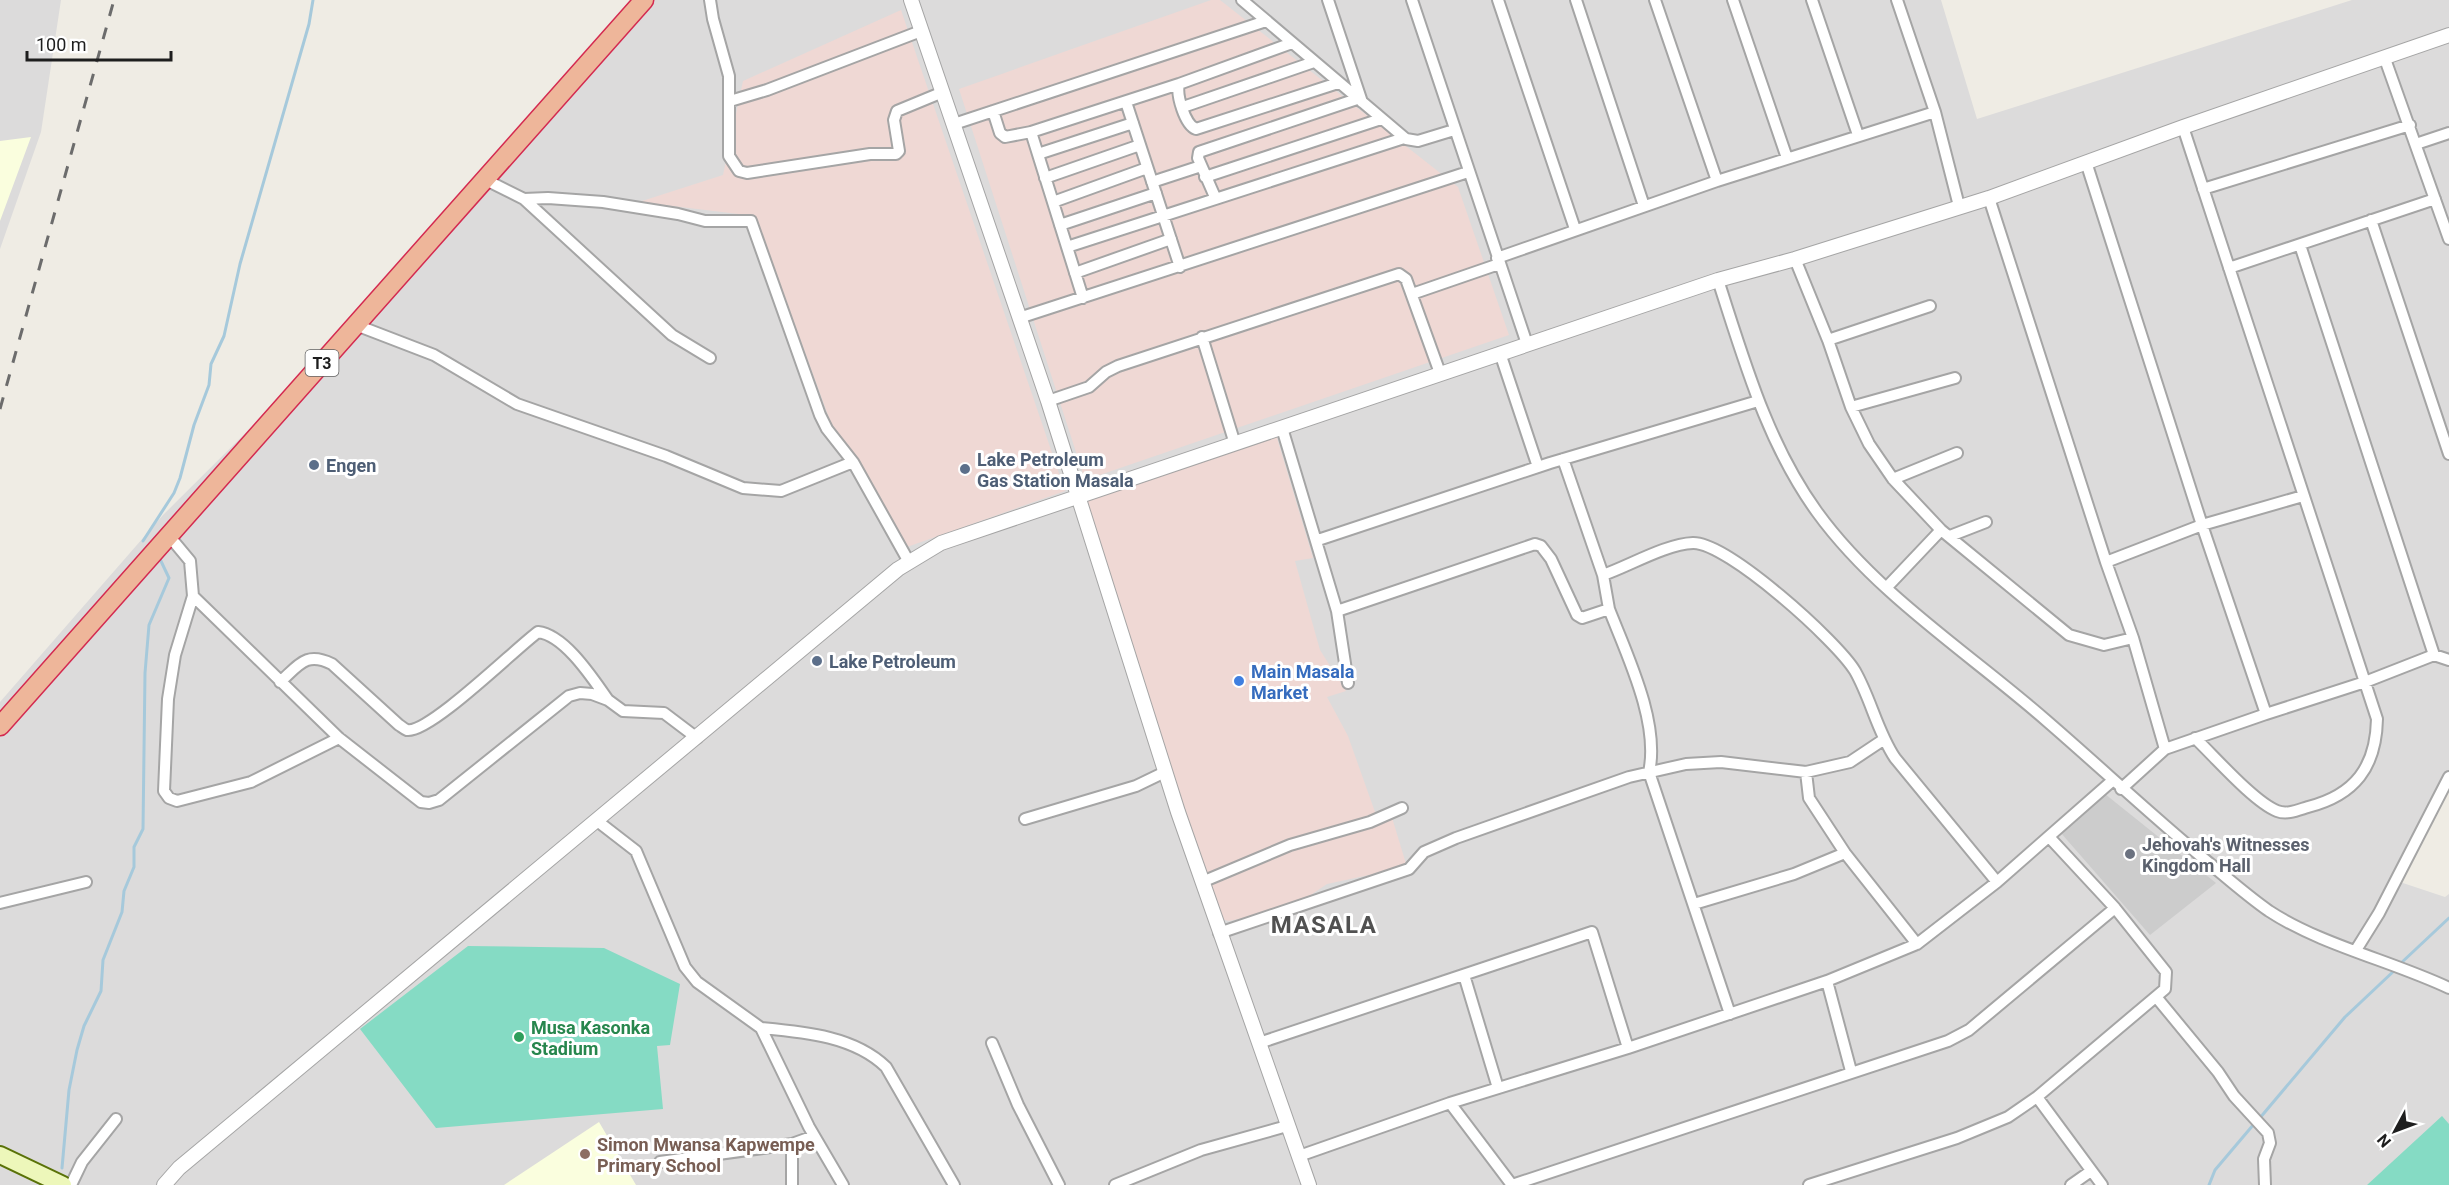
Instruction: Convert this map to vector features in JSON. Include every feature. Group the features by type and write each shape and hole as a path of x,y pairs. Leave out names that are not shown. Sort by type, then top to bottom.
{"highway":[{"name":"T3","path":"0,726 644,0"}],"main road":[{"path":"0,1155 52,1183"}],"street":[{"path":"710,0 712,19 729,76 729,156 739,171 747,173 870,154 896,154 899,151 894,120 897,111 943,92"},
{"path":"911,0 1048,401 1165,772 1219,933 1309,1185"},
{"path":"1242,0 1404,138 1413,142 1454,130"},
{"path":"1328,0 1360,101"},
{"path":"1412,0 1527,344"},
{"path":"1498,0 1575,229"},
{"path":"1576,0 1644,206"},
{"path":"1655,0 1717,181"},
{"path":"1733,0 1787,158"},
{"path":"1812,0 1858,135"},
{"path":"1897,0 1935,112 1959,206"},
{"path":"954,124 1266,21"},
{"path":"730,101 767,90 921,31"},
{"path":"152,1185 179,1168 909,562 941,543 1718,280 1795,259 1989,198 2182,127 2385,59 2449,35"},
{"path":"993,111 1000,133 1005,137 1031,132 1179,84 1292,43"},
{"path":"2385,59 2449,239"},
{"path":"1183,107 1314,62"},
{"path":"1179,84 1178,90 1189,124 1196,129 1338,83"},
{"path":"1215,197 1197,155 1201,151 1360,101"},
{"path":"1126,102 1180,267"},
{"path":"1412,294 1575,229 1787,158 1935,112"},
{"path":"1152,182 1203,171 1381,118"},
{"path":"1038,154 1132,123"},
{"path":"2203,189 2409,125"},
{"path":"2182,127 2377,719 2376,739 2368,760 2353,787 2314,806 2285,813 2275,810 2254,795 2195,738"},
{"path":"1031,132 1083,298"},
{"path":"2416,144 2449,133"},
{"path":"1067,247 1215,197 1404,138"},
{"path":"1045,178 1140,145"},
{"path":"2086,162 2202,525 2266,714"},
{"path":"1053,202 1147,168"},
{"path":"1020,318 1468,172"},
{"path":"486,180 524,199 672,336 710,358"},
{"path":"1060,225 1156,194"},
{"path":"1989,198 2106,562 2133,638 2165,749"},
{"path":"524,199 603,202 678,214 705,221 751,221 820,415 827,429 853,462 909,562"},
{"path":"2229,268 2435,199"},
{"path":"2371,220 2449,454"},
{"path":"1075,273 1171,239"},
{"path":"2300,244 2434,655"},
{"path":"1795,259 1828,340 1851,407 1869,444 1893,479 1945,533 2068,635 2104,645 2133,638"},
{"path":"1048,401 1089,387 1106,372 1118,366 1393,275 1403,275 1440,373"},
{"path":"1718,280 1758,401 1780,451 1817,512 1844,545 1887,587 2048,722 2121,789 2270,912 2449,988"},
{"path":"1828,340 1930,306"},
{"path":"356,325 434,355 518,404 666,456 743,488 781,491 853,462"},
{"path":"1202,337 1235,444"},
{"path":"1500,353 1538,467"},
{"path":"1851,407 1955,378"},
{"path":"1318,540 1563,459 1758,401"},
{"path":"1282,428 1318,540 1337,611 1348,683"},
{"path":"1893,479 1957,453"},
{"path":"1563,459 1603,575 1609,609 1649,722 1652,758 1649,772 1730,1014"},
{"path":"2106,562 2202,525 2303,496"},
{"path":"1887,587 1945,533 1986,522"},
{"path":"170,537 190,561 193,596 175,655 168,699 164,791 169,798 177,801 251,782 339,738"},
{"path":"1603,575 1679,545 1695,543 1714,547 1733,558 1800,614 1854,669 1883,740 1923,795 1997,882"},
{"path":"1337,611 1535,544 1541,546 1551,559 1577,615 1582,618 1609,609"},
{"path":"193,596 339,738 421,802 429,803 439,800 568,696 580,693 608,700"},
{"path":"280,682 305,660 314,657 321,658 332,664 407,730 430,722 538,632 546,633 574,656 608,700 623,711 664,713 697,738"},
{"path":"2121,789 2165,749 2365,682 2434,655 2449,660"},
{"path":"1219,933 1409,869 1424,852 1456,838 1649,772 1686,764 1721,762 1806,772 1850,762 1883,740"},
{"path":"1025,819 1126,789 1165,772"},
{"path":"1806,772 1809,798 1845,853 1917,944"},
{"path":"2356,950 2379,913 2449,777"},
{"path":"1299,1156 1450,1103 1628,1048 1827,981 1917,944 2050,838 2112,781"},
{"path":"1202,882 1290,845 1370,822 1402,808"},
{"path":"596,820 636,851 685,967 697,982 761,1028 814,1136 843,1185"},
{"path":"1809,1185 1957,1138 2008,1116 2037,1097 2165,989 2166,972 2115,908 2050,838"},
{"path":"1694,904 1794,874 1845,853"},
{"path":"0,903 86,882"},
{"path":"1450,1103 1512,1185 1851,1071 1948,1041 1969,1030 2115,908"},
{"path":"1260,1043 1592,932 1628,1048"},
{"path":"1464,975 1498,1088"},
{"path":"1827,981 1851,1071"},
{"path":"2157,998 2271,1138 2264,1159 2265,1185"},
{"path":"761,1028 804,1032 858,1047 874,1056 886,1067 954,1185"},
{"path":"992,1043 1018,1105 1059,1185"},
{"path":"2037,1097 2102,1185"},
{"path":"71,1185 82,1162 116,1119"},
{"path":"1115,1185 1201,1150 1287,1125"},
{"path":"660,1162 792,1144 814,1136"},
{"path":"792,1144 792,1185"},
{"path":"164,1185 179,1168"},
{"path":"2071,1185 2091,1171"}],"shaded area":[{"path":"0,0 61,0 41,132 0,249"},
{"path":"645,0 1941,0 1977,119 2352,0 2449,0 2449,773 2394,880 2445,897 2449,894 2449,1185 0,1185 0,702 163,515 397,282"},
{"path":"1211,0 1220,0 1458,187 1509,335 1085,480 959,89"},
{"path":"901,10 1065,491 907,547 832,426 755,216 639,202 723,175 743,81"},
{"path":"31,137 0,221 0,141"},
{"name":"Main Masala Market","path":"1274,428 1313,558 1295,561 1320,650 1346,691 1327,697 1348,736 1375,812 1390,811 1407,867 1327,884 1293,907 1229,921 1212,917 1079,496"},
{"name":"Jehovah's Witnesses Kingdom Hall","path":"2100,790 2216,883 2150,935 2054,825"},
{"name":"Simon Mwansa Kapwempe Primary School","path":"599,1122 636,1185 504,1185"}],"green space":[{"name":"Musa Kasonka Stadium","path":"468,946 604,948 680,984 670,1045 657,1046 663,1109 436,1128 360,1029"},
{"path":"2442,1116 2449,1124 2449,1185 2367,1185"}],"waterway":[{"path":"143,541 174,493 180,478 194,425 209,385 211,364 224,336 240,264 309,24 313,0"},
{"path":"62,1168 69,1090 77,1050 84,1026 101,991 103,960 122,912 124,891 134,867 134,847 143,829 145,673 149,625 169,578 159,557"},
{"path":"2400,964 2449,918"},
{"path":"2259,1119 2345,1017 2396,969"},
{"path":"2209,1185 2215,1170 2254,1124"}],"railway":[{"path":"0,409 114,0"}],"place":[{"name":"Engen","path":"314,465"},
{"name":"Lake Petroleum Gas Station Masala","path":"965,469"},
{"name":"Lake Petroleum","path":"817,661"},
{"name":"Main Masala Market","path":"1239,681"},
{"name":"Jehovah's Witnesses Kingdom Hall","path":"2130,854"},
{"name":"Musa Kasonka Stadium","path":"519,1037"},
{"name":"Simon Mwansa Kapwempe Primary School","path":"585,1154"}],"district":[{"name":"MASALA","path":"1324,925"}]}
